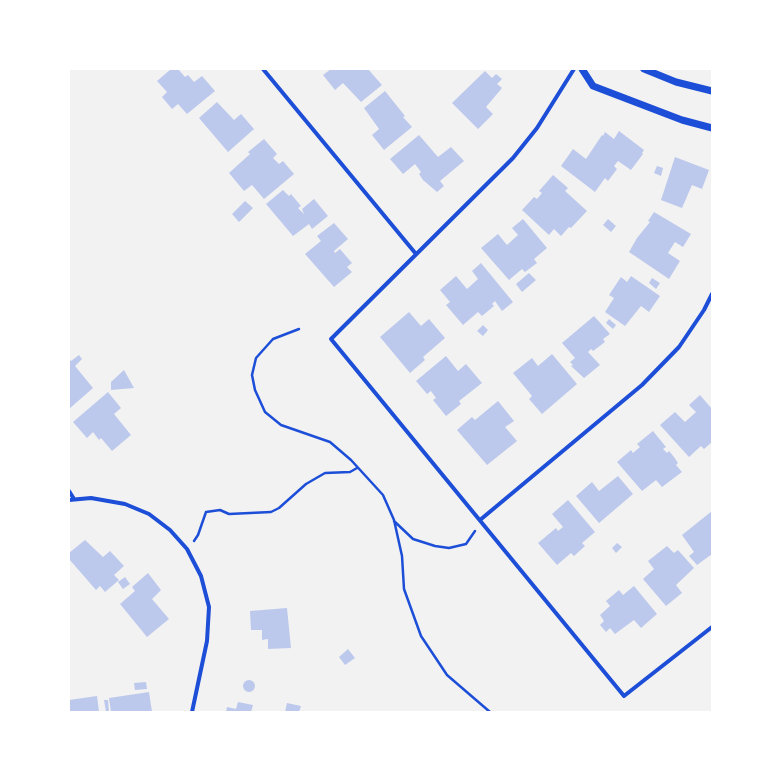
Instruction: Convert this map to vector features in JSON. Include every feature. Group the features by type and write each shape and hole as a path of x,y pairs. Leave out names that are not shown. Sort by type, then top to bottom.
{"street":[{"path":"263,69 416,254"},
{"path":"574,69 537,128 513,158 331,339 624,696 712,626"},
{"path":"582,69 592,86 682,120 712,128"},
{"path":"644,69 676,82 712,91"},
{"path":"480,520 642,385 679,347 704,310 712,294"},
{"path":"69,491 74,499"},
{"path":"69,500 91,498 125,504 149,514 170,530 187,549 201,576 209,607 207,642 192,712"}],"path":[{"path":"299,329 274,339 256,358 252,375 254,390 265,412 281,425 330,442 351,460 383,495 394,520 402,556 404,589 421,636 447,675 490,712"},
{"path":"187,549 198,535 206,512 220,510 229,514 260,514 271,512 279,508 306,484 325,473 350,472 357,468"},
{"path":"394,520 413,539 435,546 449,548 466,544 480,520"}],"building":[{"path":"171,69 178,69 185,77 188,75 194,82 202,76 215,91 187,114 178,104 172,109 162,97 167,92 157,81"},
{"path":"331,69 368,69 382,85 361,102 343,83 335,90 323,75"},
{"path":"485,71 492,78 496,74 502,79 497,84 502,88 486,107 493,114 478,129 452,103"},
{"path":"385,91 405,116 403,117 412,127 384,150 372,135 379,129 364,108"},
{"path":"217,102 234,120 241,114 254,129 228,152 199,118"},
{"path":"619,131 644,150 642,153 643,154 631,170 618,161 614,166 617,169 608,181 605,178 595,192 561,166 573,149 586,159 605,132 614,139"},
{"path":"419,135 438,157 451,147 464,161 440,181 444,186 437,192 423,180 419,174 421,172 415,164 403,174 390,159"},
{"path":"264,139 277,154 273,158 279,164 283,161 294,174 264,199 252,185 244,191 229,173 250,154 248,152"},
{"path":"675,157 709,170 702,189 692,185 682,208 661,200"},
{"path":"657,166 663,168 661,176 654,173"},
{"path":"553,175 568,188 565,191 587,211 561,236 554,229 549,235 522,210 534,197 537,199 542,193 539,191"},
{"path":"283,190 289,196 291,194 301,206 298,208 304,214 302,209 314,199 328,216 312,229 309,224 293,236 266,204"},
{"path":"245,201 253,208 239,222 232,214"},
{"path":"654,212 691,234 683,247 675,242 668,253 680,261 669,279 629,252 637,238 650,222 648,221"},
{"path":"523,219 547,248 534,259 537,263 525,272 522,269 509,280 481,248 498,234 507,245 518,235 512,228"},
{"path":"608,219 616,226 611,232 603,225"},
{"path":"334,223 348,239 334,251 335,253 340,249 352,263 347,267 352,272 334,287 305,254 321,241 317,236"},
{"path":"481,263 513,302 502,311 495,301 492,304 494,306 482,316 478,312 463,325 446,305 450,302 440,290 456,276 467,289 478,279 472,271"},
{"path":"529,273 536,280 522,292 516,284"},
{"path":"631,276 660,296 649,312 641,306 625,326 605,312 614,298 609,295 621,277 627,282"},
{"path":"652,278 660,283 656,289 649,283"},
{"path":"409,312 421,326 429,319 445,338 423,357 425,360 410,373 380,337"},
{"path":"594,316 610,334 603,339 605,342 593,351 591,349 588,352 600,365 584,378 571,366 573,365 570,362 575,358 562,343"},
{"path":"609,319 616,325 613,329 606,323"},
{"path":"483,325 488,330 483,336 477,331"},
{"path":"552,354 577,384 542,414 529,399 532,396 513,373 532,358 538,366"},
{"path":"79,355 82,359 75,366 93,388 69,409 69,359 71,361"},
{"path":"446,356 458,371 466,364 482,383 459,401 461,404 446,416 433,400 436,398 431,391 427,394 416,381"},
{"path":"124,370 134,388 111,390 111,382"},
{"path":"108,392 121,408 114,414 131,435 112,451 101,438 99,440 93,432 87,438 73,422"},
{"path":"700,395 712,409 712,442 704,449 701,446 689,457 660,425 675,412 685,422 696,412 689,405"},
{"path":"498,401 514,421 505,427 517,441 487,465 457,430 472,417 475,420"},
{"path":"653,431 666,447 663,449 667,453 669,451 674,457 678,463 676,465 682,472 662,487 656,480 642,491 617,462 631,450 633,453 640,447 637,444"},
{"path":"618,476 633,494 599,523 576,496 592,482 599,491"},
{"path":"568,500 595,532 582,543 585,546 574,556 571,553 557,565 538,543 556,528 558,531 563,527 552,514"},
{"path":"712,511 712,554 697,565 689,556 694,552 682,535"},
{"path":"85,540 103,557 110,551 124,566 114,575 119,580 105,592 100,586 96,590 69,559 69,553"},
{"path":"617,543 622,547 616,553 612,548"},
{"path":"667,546 674,553 678,550 694,568 676,585 682,593 666,606 643,579 654,569 648,561"},
{"path":"148,573 161,590 152,599 169,619 147,637 120,604 135,591 132,587"},
{"path":"125,577 130,584 123,589 118,582"},
{"path":"634,586 657,614 641,628 634,620 615,634 610,628 606,632 600,625 604,621 600,615 610,606 606,601 619,590 623,595"},
{"path":"287,608 291,648 268,649 268,639 262,640 262,630 251,630 250,611"},
{"path":"348,649 355,658 345,665 339,657"},
{"path":"249,680 253,682 255,686 253,690 249,692 245,690 243,686 245,682"},
{"path":"146,682 147,689 135,690 134,683"},
{"path":"149,692 152,712 111,712 109,698"},
{"path":"97,696 99,712 69,712 69,700"},
{"path":"104,700 108,700 109,712 106,712"},
{"path":"238,702 253,705 251,712 226,712 227,707 236,709"},
{"path":"287,703 301,706 299,712 285,712"}]}
